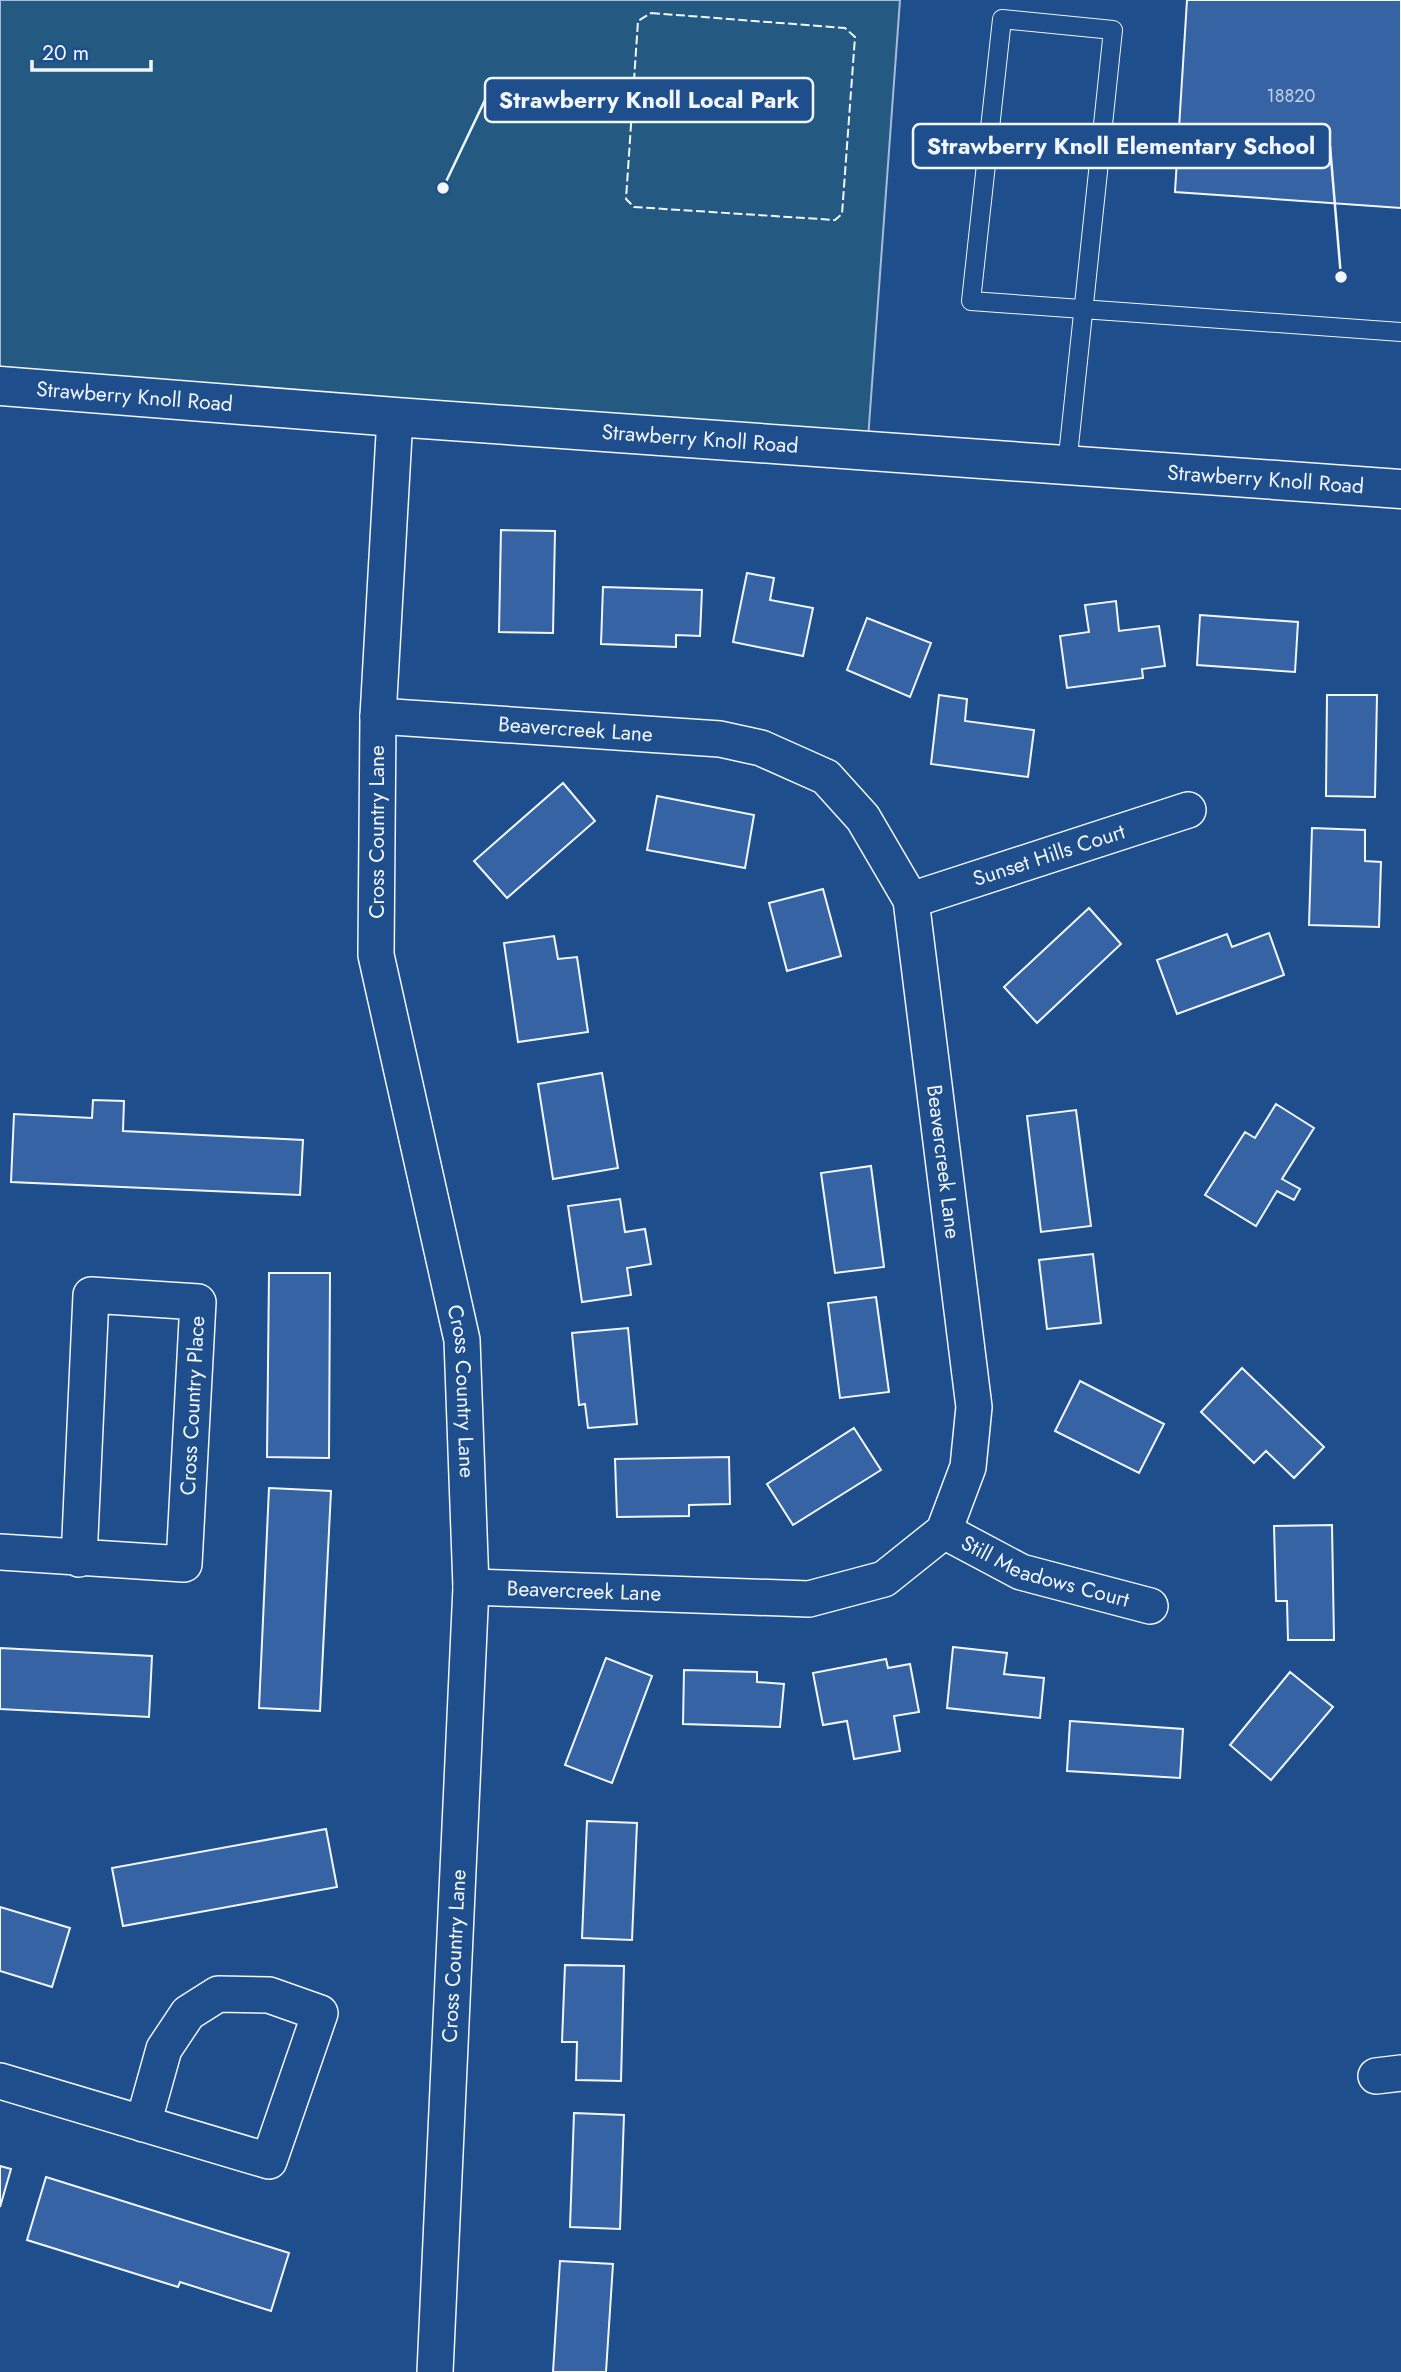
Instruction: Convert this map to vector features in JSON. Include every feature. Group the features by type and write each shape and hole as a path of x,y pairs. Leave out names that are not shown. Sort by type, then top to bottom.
{"street":[{"name":"Strawberry Knoll Road","path":"0,386 1401,489"},
{"name":"Cross Country Lane","path":"395,417 378,716 376,955 462,1340 471,1587 435,2372"},
{"name":"Beavercreek Lane","path":"378,716 720,739 761,748 826,777 863,818 911,900 974,1407 968,1467 944,1531 884,1579 808,1599 471,1587"},
{"name":"Sunset Hills Court","path":"911,900 1188,810"},
{"name":"Cross Country Place","path":"0,1552 79,1559 184,1564 198,1302 91,1295 79,1559"},
{"name":"Still Meadows Court","path":"944,1531 1021,1572 1150,1606"},
{"path":"0,2081 143,2124 269,2161 320,2013 269,1995 218,1994 188,2013 164,2049 143,2124"}],"lane":[{"path":"1067,465 1082,308 1113,30 1002,19 971,301 1082,308 1401,332"}],"shaded area":[{"path":"0,0 900,0 868,439 0,375"}],"building":[{"path":"1187,0 1401,0 1401,208 1175,192"},
{"path":"501,530 555,531 553,633 499,632"},
{"path":"747,573 774,578 770,600 813,608 803,656 733,642"},
{"path":"603,587 702,590 700,636 676,635 676,647 601,644"},
{"path":"1116,601 1119,631 1159,626 1165,666 1142,669 1143,678 1067,688 1060,636 1089,632 1085,605"},
{"path":"1200,615 1298,622 1295,672 1197,665"},
{"path":"867,618 931,643 910,697 847,670"},
{"path":"939,695 967,699 965,721 1034,730 1028,777 931,764"},
{"path":"1327,695 1377,695 1375,797 1326,796"},
{"path":"563,783 595,821 507,898 474,861"},
{"path":"657,796 754,815 745,868 647,850"},
{"path":"1312,828 1365,830 1365,861 1381,862 1379,927 1309,925"},
{"path":"823,889 841,956 787,971 769,903"},
{"path":"1089,908 1121,944 1037,1023 1004,987"},
{"path":"1269,933 1284,975 1177,1014 1157,960 1227,934 1232,947"},
{"path":"554,936 558,959 577,957 588,1032 518,1042 504,943"},
{"path":"602,1073 618,1168 553,1179 538,1084"},
{"path":"93,1100 124,1101 123,1131 303,1140 300,1195 11,1182 14,1114 92,1118"},
{"path":"1276,1104 1314,1128 1282,1179 1300,1189 1294,1200 1277,1191 1256,1226 1205,1195 1245,1132 1255,1138"},
{"path":"1076,1110 1091,1226 1041,1232 1027,1116"},
{"path":"871,1166 884,1267 835,1273 821,1173"},
{"path":"620,1199 625,1232 645,1229 651,1264 627,1268 631,1295 582,1302 568,1206"},
{"path":"1093,1254 1101,1323 1047,1329 1039,1260"},
{"path":"269,1273 330,1273 329,1458 267,1457"},
{"path":"876,1297 889,1392 840,1398 828,1303"},
{"path":"628,1328 637,1424 588,1428 585,1404 579,1405 572,1333"},
{"path":"1242,1368 1324,1447 1294,1478 1266,1451 1254,1463 1201,1412"},
{"path":"1080,1381 1164,1424 1139,1473 1055,1431"},
{"path":"854,1428 881,1470 793,1525 767,1484"},
{"path":"729,1457 730,1504 689,1505 689,1516 617,1517 615,1459"},
{"path":"269,1488 331,1491 320,1711 259,1708"},
{"path":"1332,1525 1334,1640 1288,1640 1287,1601 1276,1601 1274,1526"},
{"path":"953,1647 1007,1653 1004,1674 1044,1678 1040,1718 947,1708"},
{"path":"0,1648 152,1656 149,1717 0,1709"},
{"path":"606,1658 652,1676 612,1783 565,1765"},
{"path":"886,1659 888,1668 910,1664 919,1712 894,1716 900,1751 854,1759 847,1721 823,1725 813,1673"},
{"path":"684,1670 757,1672 757,1682 784,1684 780,1727 683,1724"},
{"path":"1290,1672 1333,1707 1271,1780 1230,1745"},
{"path":"1070,1721 1183,1729 1180,1778 1067,1771"},
{"path":"587,1821 637,1823 632,1940 582,1938"},
{"path":"326,1829 337,1887 123,1926 112,1868"},
{"path":"0,1907 70,1928 52,1987 0,1971"},
{"path":"565,1965 624,1966 621,2081 576,2080 577,2042 562,2042"},
{"path":"574,2113 624,2115 620,2229 570,2227"},
{"path":"0,2166 11,2169 0,2207"},
{"path":"46,2177 289,2253 271,2311 180,2282 178,2287 27,2240"},
{"path":"560,2261 613,2264 606,2372 553,2372"}],"fence":[{"path":"651,13 845,28 855,37 842,214 835,220 634,207 626,199 638,21 651,13"}],"place":[{"name":"Strawberry Knoll Local Park","path":"443,188"},
{"name":"Strawberry Knoll Elementary School","path":"1341,277"}]}
